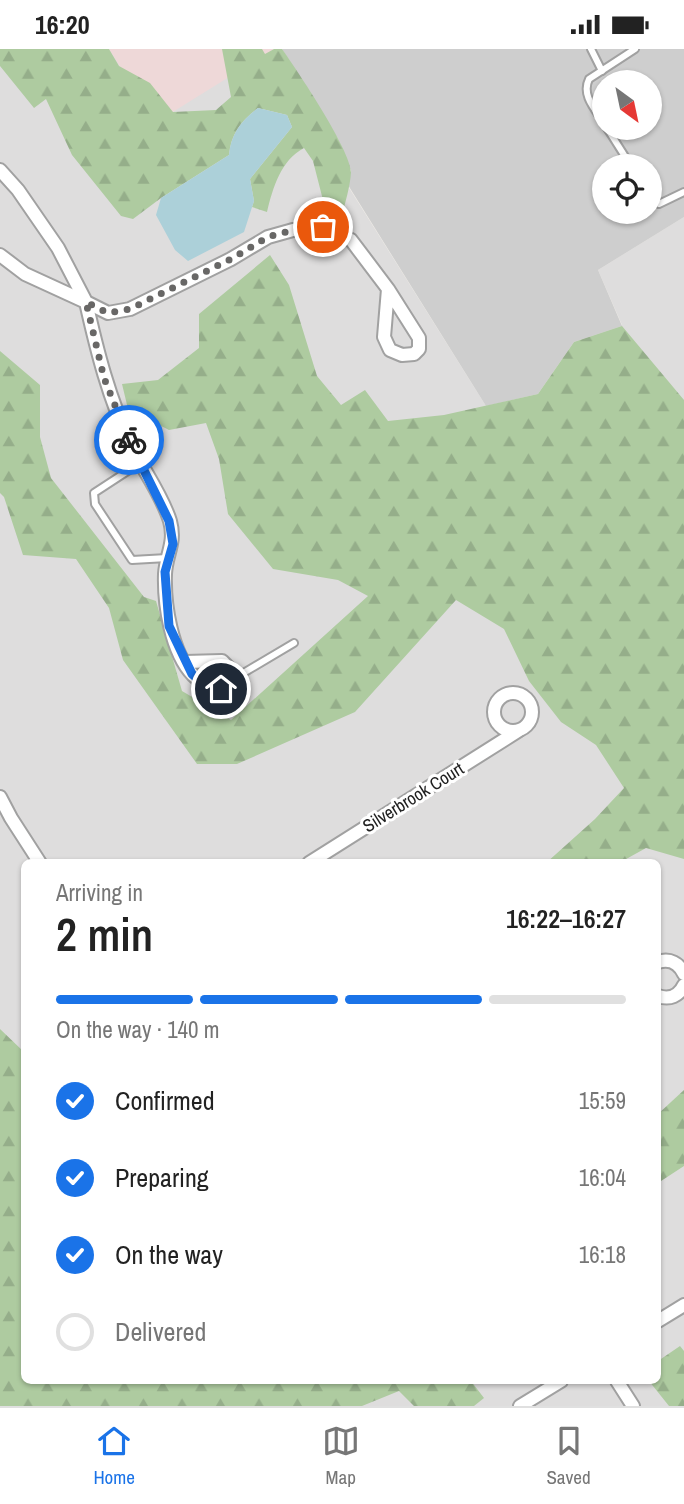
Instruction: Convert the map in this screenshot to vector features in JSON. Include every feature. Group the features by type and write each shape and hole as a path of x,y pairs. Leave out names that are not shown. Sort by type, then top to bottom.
{"street":[{"path":"0,170 18,190 58,248 86,302 104,378 140,463 169,521 173,544 165,572 169,626 185,662 192,674 204,684 221,689 233,683 234,674 231,667 222,661 185,662"},
{"path":"1,258 25,274 108,313 130,309 231,259 268,237 293,230 323,227 351,240 388,289 419,338 419,349 414,354 402,355 390,350 384,337 388,289"},
{"name":"Silverbrook Court","path":"315,859 518,731"},
{"path":"0,797 10,818 37,859"},
{"path":"661,962 675,963 684,974"},
{"path":"661,996 672,997 678,994 684,985"},
{"path":"661,1319 684,1305"},
{"path":"520,1406 556,1384"},
{"path":"619,1384 633,1406"}],"lane":[{"path":"591,49 602,70"},
{"path":"604,70 635,49"},
{"path":"592,77 585,86 592,104"},
{"path":"662,203 684,192"},
{"path":"140,463 94,493 95,504 132,560 169,558"},
{"path":"234,679 294,643"}],"shaded area":[{"path":"0,49 265,54 486,406 538,394 574,342 622,325 598,270 684,217 684,1406 0,1406"},
{"path":"109,49 274,49 155,123"},
{"path":"282,49 684,49 684,217 598,270 622,326 574,342 538,394 486,406 348,185 351,171 338,139"}],"green space":[{"path":"0,49 109,49 119,66 150,83 173,112 216,110 231,97 222,49 262,49 265,54 274,49 282,49 323,111 349,163 351,173 342,216 324,204 313,161 304,148 284,167 275,184 267,212 252,207 254,201 250,179 292,127 287,115 258,108 238,129 229,155 133,219 121,216 72,155 46,99 34,108 0,66"},
{"path":"270,255 289,285 317,376 341,405 365,390 388,421 444,415 538,394 574,342 622,326 684,400 684,859 646,848 626,859 550,859 595,819 624,788 596,745 561,722 529,681 504,629 456,600 355,712 237,764 197,764 123,660 109,608 76,559 23,555 4,497 0,493 0,351 40,385 40,437 51,478 144,597 156,601 182,691 231,720 368,596 338,580 273,569 228,514 219,459 206,423 169,430 128,409 122,384 158,380 199,348 199,314"},
{"path":"0,1029 21,1049 21,1384 473,1384 484,1398 474,1406 414,1406 399,1391 362,1406 0,1406"},
{"path":"684,1090 684,1166 661,1181 661,1111"},
{"path":"680,1346 684,1351 684,1406 669,1406 651,1384 661,1384 661,1359"}],"water":[{"path":"258,108 287,115 292,127 250,179 254,201 244,232 188,261 175,250 156,215 161,198 229,155 238,129"}],"way so far":[{"path":"129,440 104,378 86,302 108,313 130,309 231,259 268,237 293,230 323,227"}],"route":[{"path":"129,440 169,521 173,544 165,572 169,626 192,674 204,684 221,689"}]}
